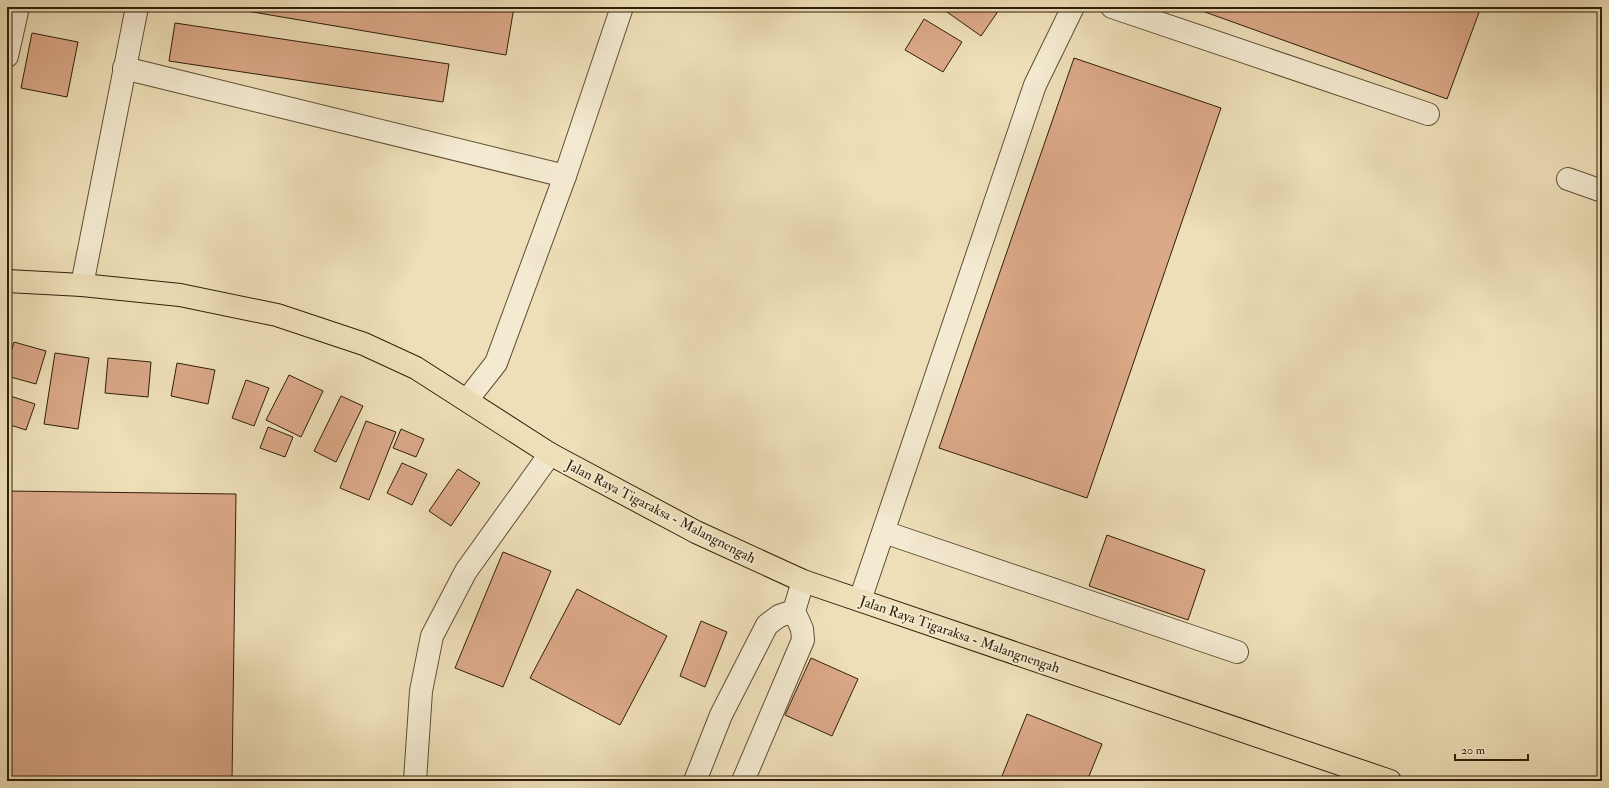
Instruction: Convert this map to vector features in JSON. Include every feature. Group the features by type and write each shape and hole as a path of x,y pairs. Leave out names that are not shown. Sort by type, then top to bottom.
{"main road":[{"name":"Jalan Raya Tigaraksa - Malangnengah","path":"7,281 82,285 180,295 277,315 364,344 416,368 550,454 696,532 803,581 1390,781"}],"street":[{"path":"7,56 18,7"},
{"path":"82,285 137,7"},
{"path":"467,400 496,364 565,176 622,7"},
{"path":"860,600 1035,85 1073,7"},
{"path":"1112,7 1428,114"},
{"path":"124,68 565,176"},
{"path":"1568,179 1602,191"},
{"path":"415,781 421,691 432,636 466,571 550,454"},
{"path":"884,532 1237,652"},
{"path":"743,781 803,640 802,629 794,610 803,581"},
{"path":"695,781 721,715 767,625 779,616 794,610"}],"building":[{"path":"223,7 514,7 506,55"},
{"path":"940,7 1001,7 981,36"},
{"path":"1191,7 1481,7 1447,99"},
{"path":"924,19 962,42 943,72 905,50"},
{"path":"175,23 449,64 443,102 169,61"},
{"path":"32,33 78,42 67,97 21,88"},
{"path":"1074,58 1221,108 1087,498 939,448"},
{"path":"14,342 46,351 36,384 7,376 7,365"},
{"path":"55,353 89,358 78,429 44,424"},
{"path":"108,358 151,362 148,397 105,393"},
{"path":"177,363 215,370 208,404 171,396"},
{"path":"289,375 323,391 301,437 266,420"},
{"path":"246,380 269,388 254,426 232,418"},
{"path":"7,395 35,404 26,430 7,424"},
{"path":"341,396 363,406 336,462 314,451"},
{"path":"366,421 396,432 369,500 340,488"},
{"path":"268,427 293,437 285,457 260,448"},
{"path":"401,429 424,439 416,457 393,448"},
{"path":"402,463 427,474 412,505 387,493"},
{"path":"458,469 480,483 451,526 429,511"},
{"path":"7,491 236,494 232,781 7,781"},
{"path":"1107,535 1205,570 1188,620 1089,586"},
{"path":"503,552 551,571 503,687 455,668"},
{"path":"577,589 667,636 620,725 530,678"},
{"path":"701,621 727,632 705,687 680,676"},
{"path":"811,658 858,679 832,736 785,715"},
{"path":"1027,714 1102,744 1087,781 1000,781"}]}
